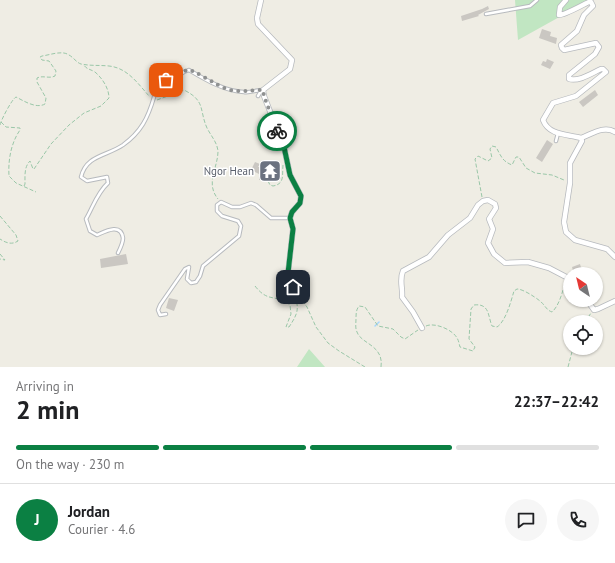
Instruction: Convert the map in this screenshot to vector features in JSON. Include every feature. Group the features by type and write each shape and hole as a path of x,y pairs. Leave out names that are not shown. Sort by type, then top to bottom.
{"street":[{"path":"261,0 257,18 258,24 292,60 290,69 262,90 284,147 290,175 299,190 301,199 300,203 290,214 293,229 288,273 293,287"},
{"path":"566,0 560,7 559,15 564,15 589,2 591,2 593,6 584,15 577,31 561,45 562,48 564,50 596,43 599,47 595,54 569,75 569,79 580,79 601,69 604,69 606,72 576,96 555,102 551,105 544,117 544,122 558,133 581,138 603,130 612,130 615,132"},
{"path":"581,138 582,141 580,146 570,163 570,183 564,222 566,232 575,240 607,249 615,257"},
{"path":"422,328 413,312 402,298 403,288 400,278 403,271 429,257 448,235 470,218 478,205 483,201 495,204 496,208 489,219 492,229 488,243 494,254 506,263 528,262 549,268 563,276"},
{"path":"592,307 594,310 598,309 615,301"}],"lane":[{"path":"486,14 530,6 537,0"},
{"path":"118,253 123,238 120,232 116,229 109,229 97,235 90,231 86,219 96,202 98,194 108,183 107,177 87,181 81,177 83,170 98,155 122,146 137,133 146,120 153,100 153,82 155,80 166,80 177,76 184,70 189,70 227,89 245,92 262,90"},
{"path":"258,96 262,90"},
{"path":"556,141 558,133"},
{"path":"166,314 160,315 158,310 160,305 184,269 189,267 187,279 191,283 196,282 200,276 203,266 239,236 241,226 238,221 222,216 217,210 217,206 221,202 232,207 240,207 251,203 256,205 271,218 290,218"}],"path":[{"path":"0,125 0,120 7,112 13,98 16,97 33,105 41,106 45,104 46,98 38,82 38,78 41,76 51,78 54,76 56,71 49,62 42,60 40,57 63,52 68,54 80,64 91,66 112,66 129,74 142,86 153,100 158,100 184,90 198,101 203,110 207,127 216,144 218,151 212,188 221,202"},
{"path":"24,186 28,162 30,161 34,169 51,144 69,125 84,113 101,106 108,98 108,92 102,79 94,72 86,68 83,64"},
{"path":"0,120 6,127 20,128 12,145 9,176 16,183 36,192"},
{"path":"483,201 475,159 478,156 488,161 492,158 490,149 492,146 496,147 500,157 505,162 512,165 516,157 519,157 526,168 535,173 552,174 570,183"},
{"path":"268,181 270,185 273,186 281,182 284,178 283,159"},
{"path":"0,216 16,235 18,241 13,244 4,242 0,239"},
{"path":"0,254 5,260 0,259"},
{"path":"255,286 261,294 271,298 280,299 290,305 291,314 286,327 289,327 297,315 298,306 293,287"},
{"path":"293,287 307,307 316,327 328,343 365,367"},
{"path":"380,367 382,361 373,346 359,336 356,331 357,310 359,306 365,307 378,326 393,329 405,339 430,324 439,326 456,336 460,347 474,351 475,347 469,338 471,309 474,305 481,305 487,309 490,314 491,324 497,327 502,323 512,303 514,291 520,288 540,301 548,310 552,312 563,292"},
{"path":"590,315 594,310"},
{"path":"568,367 571,355"}],"green space":[{"path":"515,0 590,0 518,40"},
{"path":"309,349 325,367 297,367"}],"building":[{"path":"488,6 489,9 478,15 479,16 462,21 461,16"},
{"path":"542,29 551,32 550,36 557,38 556,44 539,38"},
{"path":"547,59 554,62 550,69 541,65 543,61 546,62"},
{"path":"595,90 598,95 583,107 579,102"},
{"path":"547,140 553,144 542,162 536,158"},
{"name":"Ngor Hean","path":"255,162 260,164 258,167 280,165 281,179 275,180 275,182 271,182 271,179 259,180 259,174 251,170"},
{"path":"126,254 128,264 101,268 100,259"},
{"path":"580,264 581,267 572,267"},
{"path":"277,276 285,277 286,287 279,286 279,283 277,283"},
{"path":"169,298 178,300 174,311 166,308"}],"waterway":[{"path":"375,326 379,322"}],"way so far":[{"path":"166,80 177,76 184,70 189,70 227,89 241,92 263,90 277,131"}],"place":[{"name":"Ngor Hean","path":"270,171"}],"route":[{"path":"277,131 284,147 290,175 301,196 300,203 297,208 290,214 293,229 288,273 293,287"}]}
